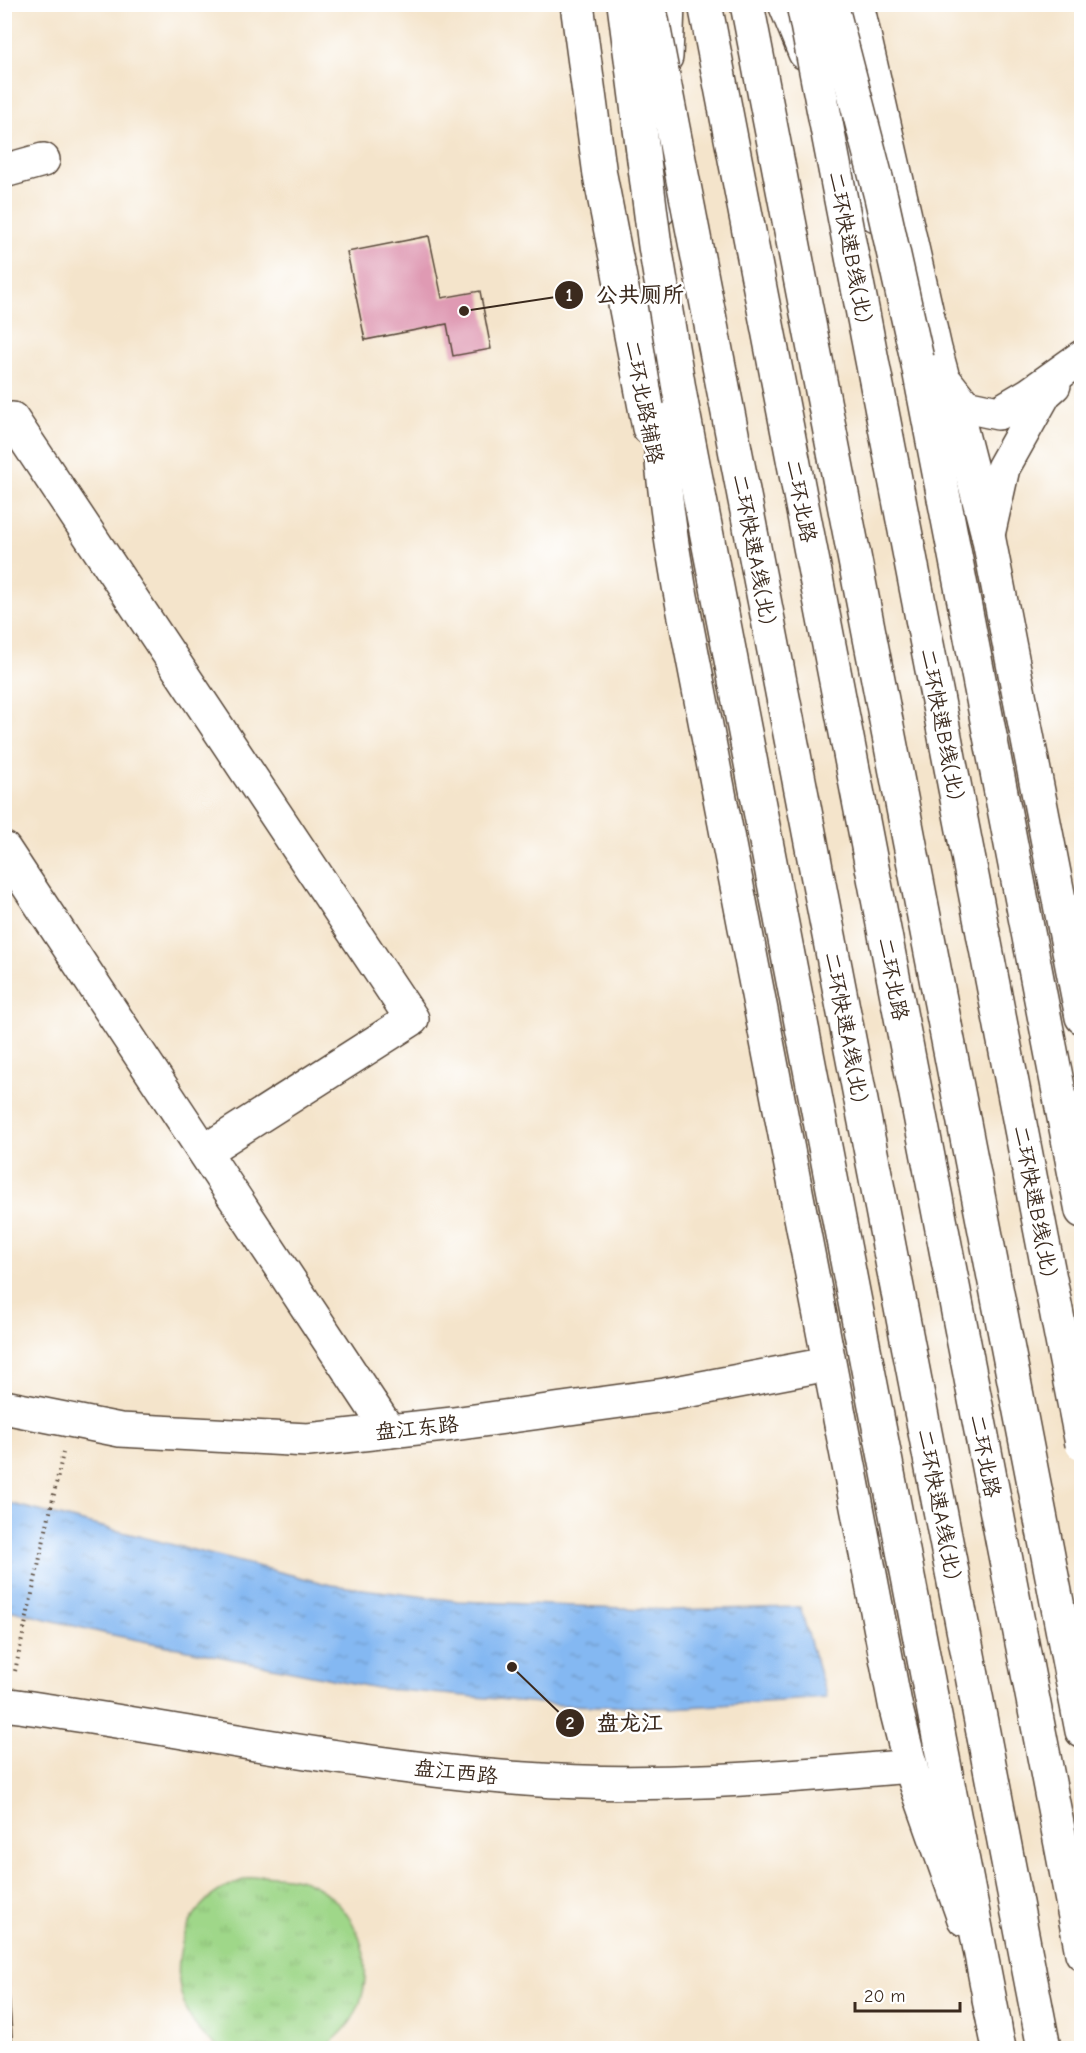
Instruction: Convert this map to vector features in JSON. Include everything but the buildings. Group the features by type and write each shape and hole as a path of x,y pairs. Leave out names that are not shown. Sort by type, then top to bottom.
{"main road":[{"name":"二环北路辅路","path":"577,4 600,175 679,586"},
{"path":"624,4 672,355 997,2038"},
{"name":"二环快速A线(北)","path":"649,4 1044,2049"},
{"path":"668,4 655,348 661,464 679,586 896,1709 911,1766 970,1938 997,2038"},
{"name":"二环北路","path":"705,4 1082,1953"},
{"name":"二环北路","path":"747,4 1082,1731"},
{"path":"784,4 902,274 943,378 965,406 998,413 1030,394 1082,357"},
{"name":"二环快速B线(北)","path":"803,4 1082,1444"},
{"path":"831,4 881,198 913,340 1082,1211"},
{"path":"856,4 904,222 943,378 973,472 988,535 1082,1017"},
{"path":"4,171 43,160"},
{"path":"988,535 1003,468 1045,393 1082,357"},
{"path":"4,420 12,419 412,1018 205,1151"},
{"path":"4,849 389,1431"},
{"name":"盘江东路","path":"4,1407 120,1430 308,1440 665,1395 828,1364"},
{"name":"盘江西路","path":"4,1704 355,1761 527,1780 689,1781 771,1778 911,1766"}],"path":[{"path":"23,1634 58,1473"}],"green space":[{"path":"262,1875 296,1879 325,1892 340,1905 360,1938 365,1976 362,1995 349,2024 324,2048 221,2048 204,2036 192,2020 183,2002 179,1983 179,1962 182,1942 190,1923 201,1906 214,1894 237,1882"}],"water":[{"path":"4,1502 331,1585 458,1601 671,1610 800,1607 827,1698 673,1708 561,1705 377,1688 103,1633 5,1609"}],"place":[{"name":"公共厕所","path":"464,311"},
{"name":"盘龙江","path":"512,1667"}]}
